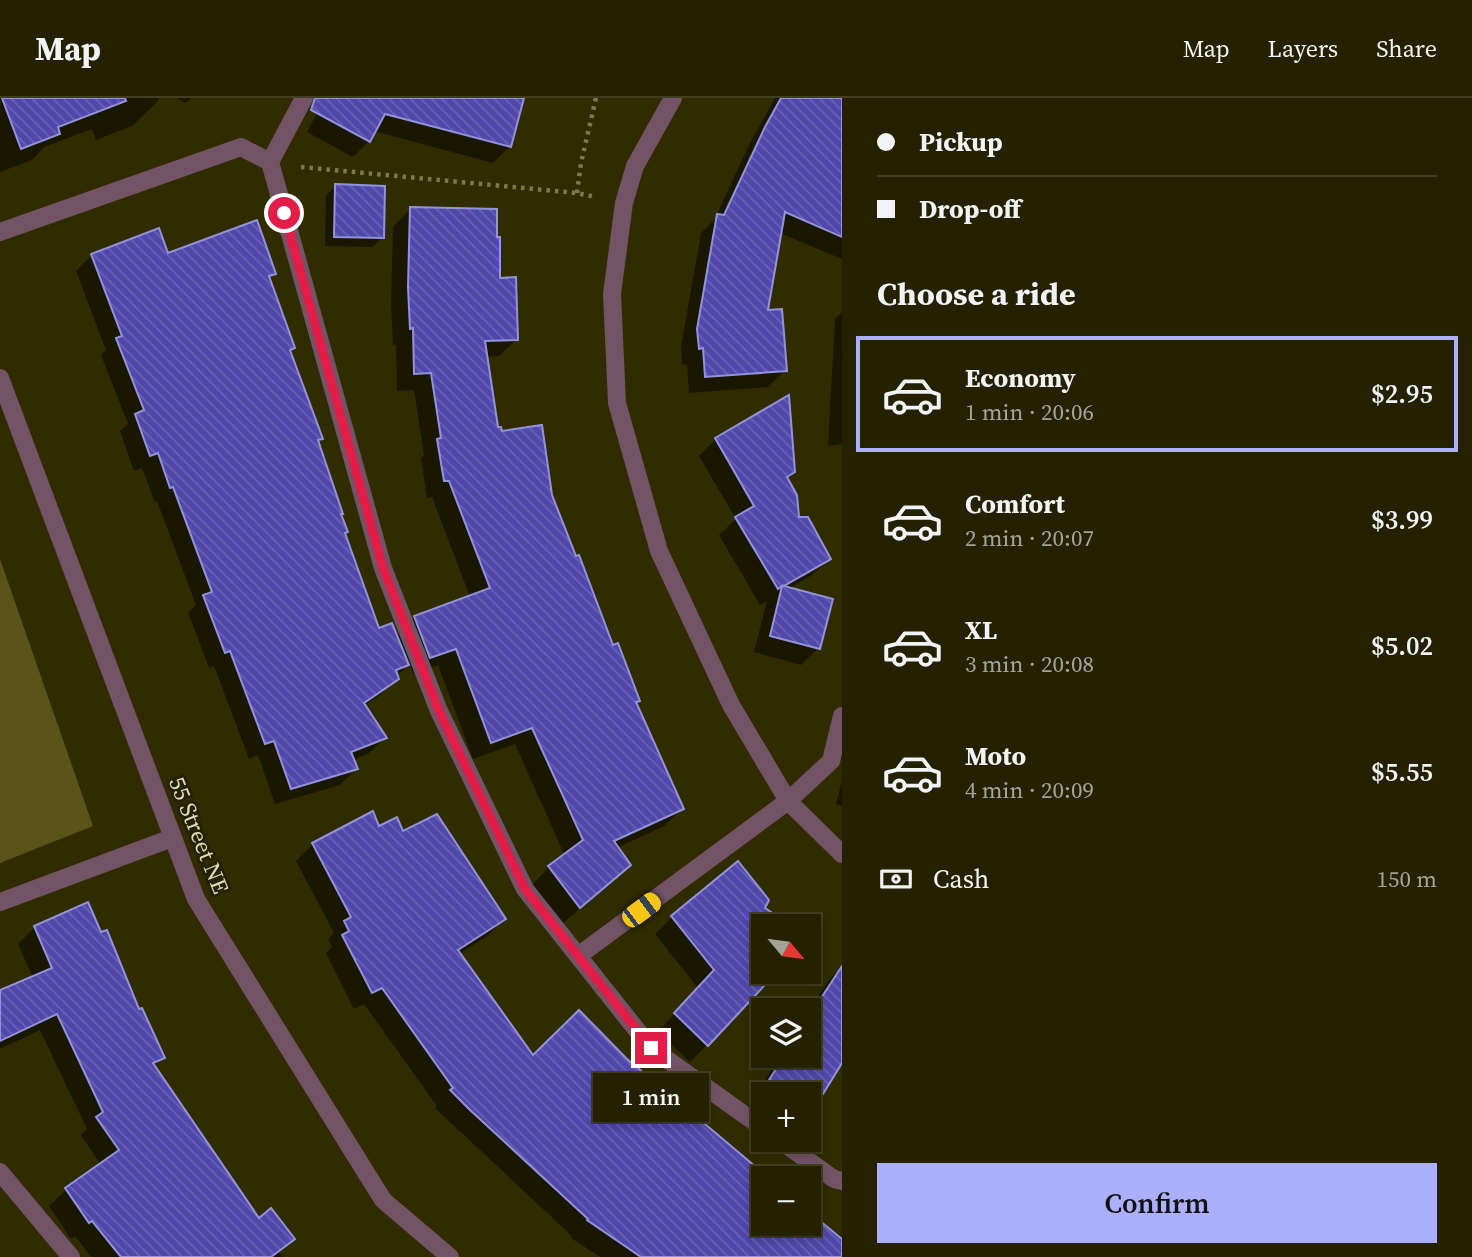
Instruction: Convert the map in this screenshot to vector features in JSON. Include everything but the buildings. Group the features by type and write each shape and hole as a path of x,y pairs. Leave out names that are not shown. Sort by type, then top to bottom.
{"street":[{"path":"304,98 270,162 383,568 439,711 525,889 651,1048 751,1119"},
{"path":"673,98 635,166 624,203 612,294 617,403 659,551 730,705 788,801 842,854"},
{"path":"0,232 241,147 270,162"},
{"name":"55 Street NE","path":"0,377 196,899 383,1200 450,1257"},
{"path":"578,956 788,801 831,761 842,716"},
{"path":"0,902 172,838"},
{"path":"796,1152 834,1179 842,1181"},
{"path":"0,1172 71,1257"}],"path":[{"path":"577,193 580,163 596,98"},
{"path":"270,162 308,168 577,193 624,203"}],"shaded area":[{"path":"0,559 93,826 0,863"}],"route":[{"path":"284,213 383,568 439,711 525,889 651,1048"}]}
